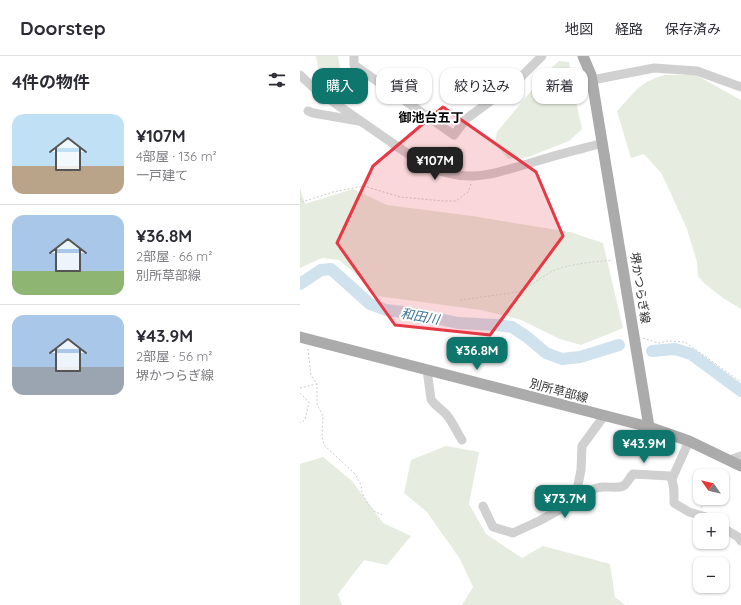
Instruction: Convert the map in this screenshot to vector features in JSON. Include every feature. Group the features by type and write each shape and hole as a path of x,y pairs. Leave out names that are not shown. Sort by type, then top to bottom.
{"main road":[{"name":"堺かつらぎ線","path":"583,56 592,80 649,427"},
{"name":"別所草部線","path":"304,338 649,427"},
{"path":"649,427 738,459"}],"street":[{"path":"354,56 354,65 454,135 466,119 515,83 542,56"},
{"path":"592,80 654,68 697,70 741,87"},
{"path":"300,75 316,90 421,163 436,171 461,176 489,175 603,143"},
{"path":"308,111 313,114 362,122"},
{"path":"427,370 431,399 433,403 444,411 462,440"},
{"path":"572,503 575,500 581,470 582,446 604,416"},
{"path":"672,480 689,441"},
{"path":"483,506 493,527 513,533 572,503 577,503 585,494 592,490 605,486 622,486 633,474 670,476 674,488 674,503 693,513"},
{"path":"729,531 738,537 741,541"}],"path":[{"path":"300,198 302,202 332,192 364,186 400,197 456,201 465,195 470,189 472,184 471,176"},
{"path":"460,300 518,292 559,269 589,263 622,259"},
{"path":"634,334 658,343 668,341 685,342 741,382"},
{"path":"304,338 311,375 317,384 317,404 323,416 322,436 324,445 339,458 342,464 355,474 368,504 374,511 382,515"},
{"path":"300,388 317,384"},
{"path":"300,394 309,402 305,420 300,423"}],"highlighted area":[{"path":"443,107 536,172 563,236 490,335 395,325 337,243 373,166"}],"shaded area":[{"path":"316,56 338,56 340,68 318,68"},
{"path":"559,61 569,62 570,68 551,68"},
{"path":"665,75 696,75 741,100 741,309 723,298 704,283 698,276 697,262 687,229 662,174 644,154 631,158 617,111 643,85"},
{"path":"532,90 532,104 577,104 582,129 569,141 528,157 508,159 495,143 497,132 520,104 524,104 524,99"},
{"path":"300,188 305,204 353,189 387,205 472,216 570,232 603,243 623,328 581,345 560,339 521,320 481,310 377,296 358,276 339,260 322,258 300,268"},
{"path":"446,446 479,452 469,504 486,534 522,558 543,546 610,564 615,597 625,605 462,605 473,587 460,559 427,512 404,493 411,460"},
{"path":"323,457 352,481 383,523 411,536 387,565 364,560 338,594 342,605 300,605 300,464"}],"waterway":[{"name":"和田川","path":"300,284 321,270 331,269 370,304 386,310 411,313 458,323 512,327 546,353 562,359 580,357 619,345"},
{"name":"和田川","path":"652,351 675,349 691,354 741,391"}],"district":[{"name":"御池台五丁","path":"431,117"}]}
